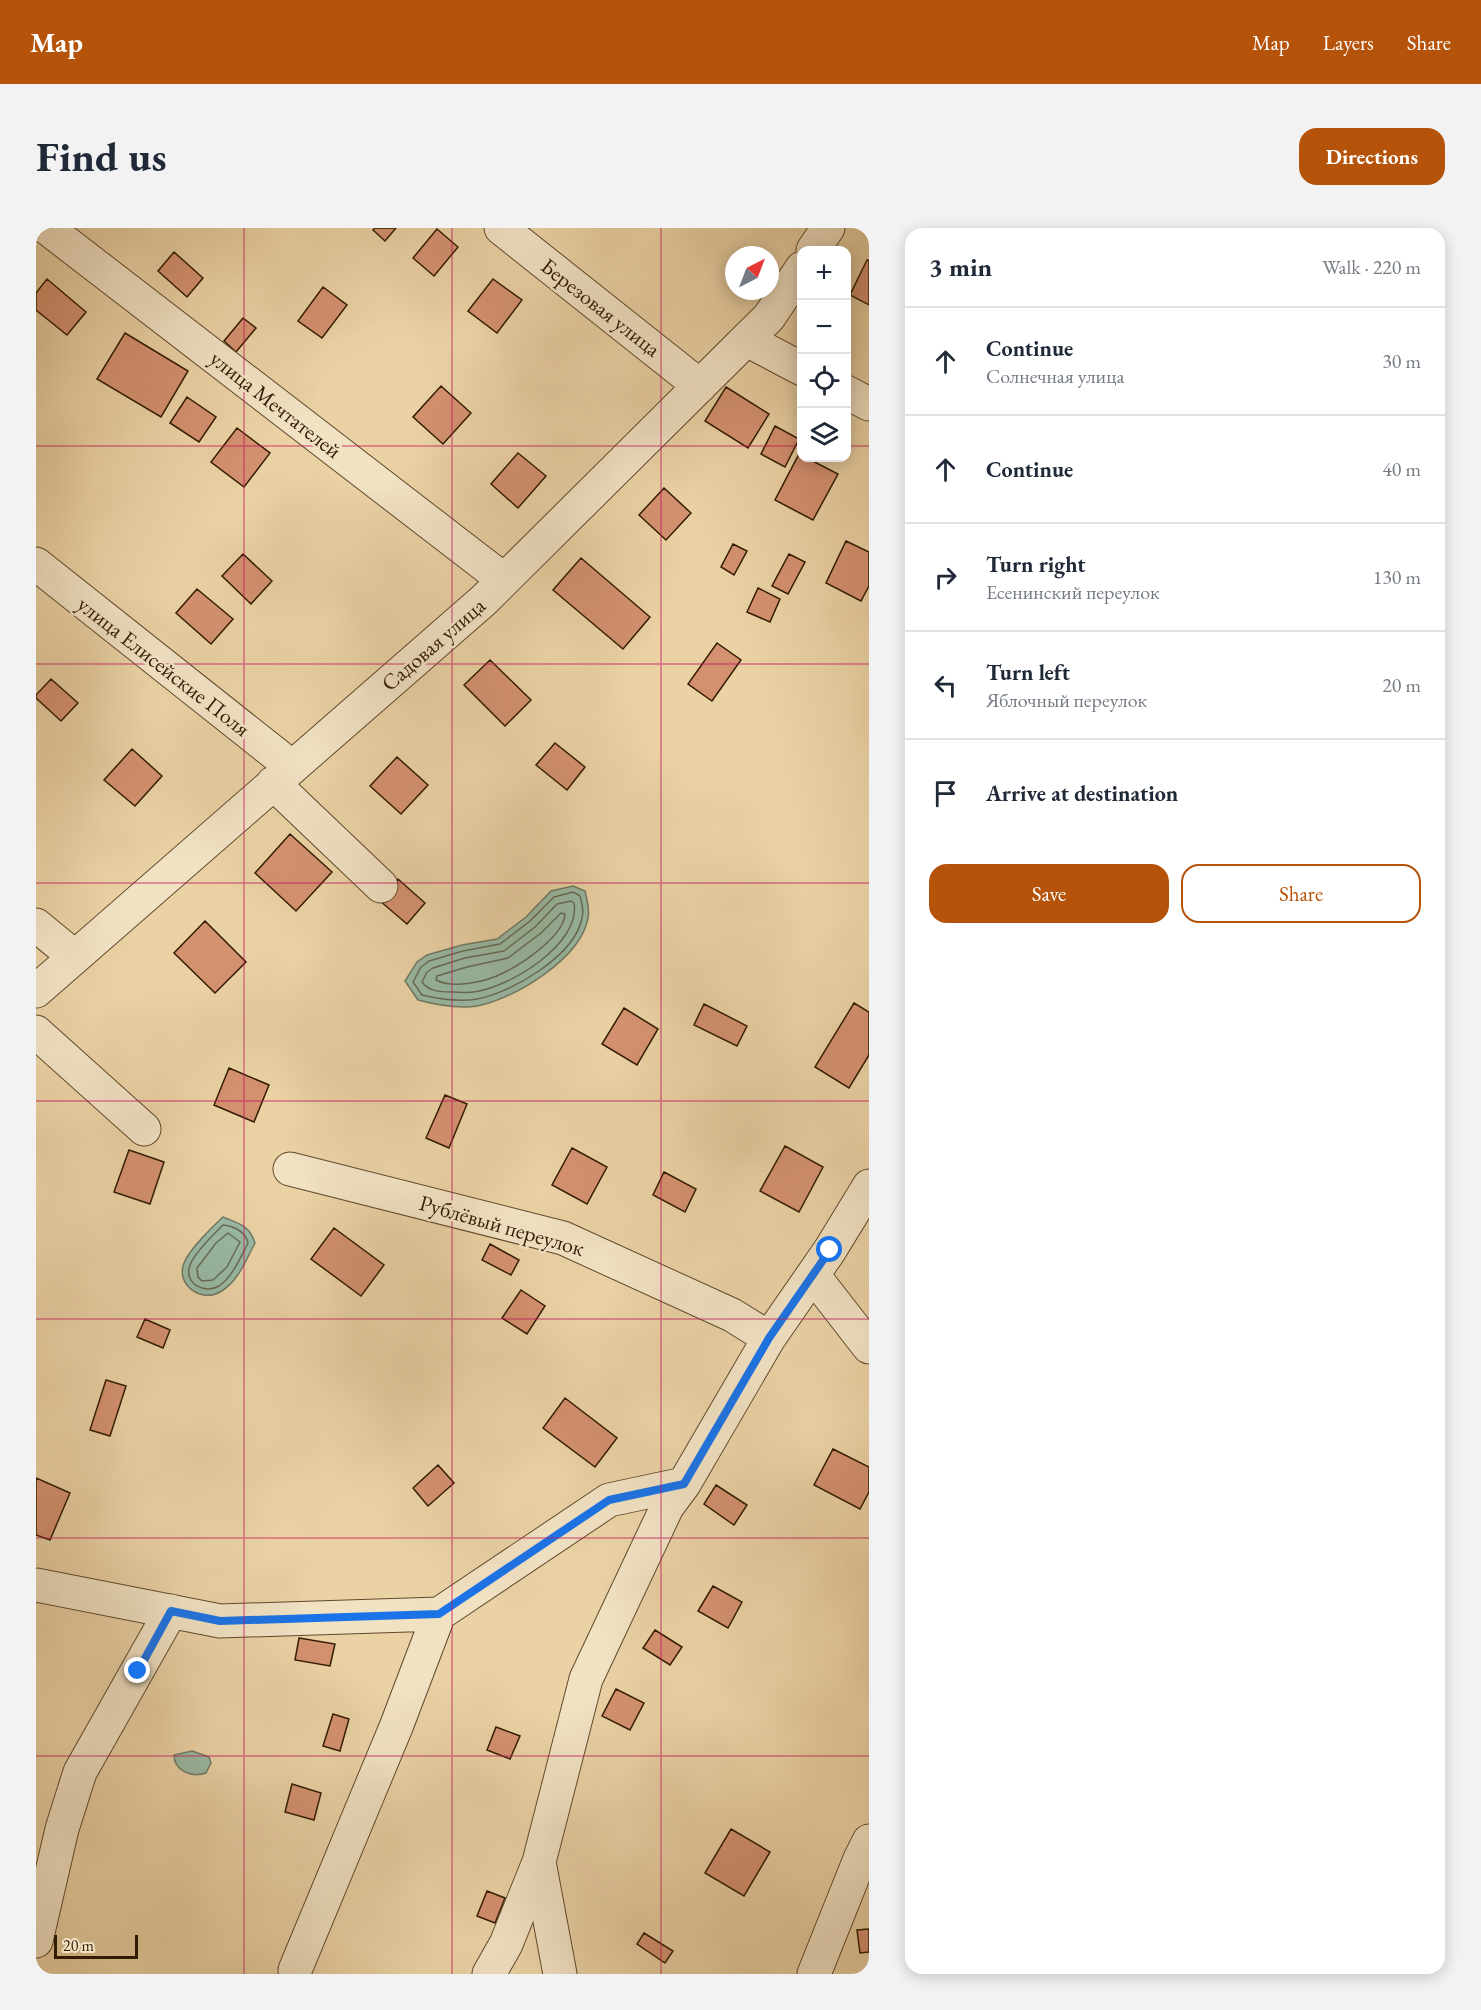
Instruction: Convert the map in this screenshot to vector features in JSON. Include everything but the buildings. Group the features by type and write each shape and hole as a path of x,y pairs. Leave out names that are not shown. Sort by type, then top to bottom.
{"street":[{"name":"улица Мечтателей","path":"47,228 504,580"},
{"name":"Березовая улица","path":"501,228 700,386"},
{"path":"816,246 828,228"},
{"name":"Садовая улица","path":"36,991 484,600 770,317 797,274"},
{"path":"747,340 797,367"},
{"path":"851,395 869,404"},
{"name":"улица Елисейские Поля","path":"36,564 283,775 381,886"},
{"path":"36,925 75,957"},
{"path":"36,1032 144,1129"},
{"name":"Рублёвый переулок","path":"290,1170 563,1238 732,1315 769,1338"},
{"path":"489,1974 506,1944 539,1862 586,1679 667,1508 684,1484 769,1338 813,1275 869,1186"},
{"path":"813,1275 869,1347"},
{"path":"36,1585 220,1621 439,1614 609,1500 684,1484"},
{"path":"36,1941 62,1829 80,1772 171,1611"},
{"path":"295,1970 396,1727 439,1614"},
{"path":"814,1974 869,1841"},
{"path":"539,1862 560,1974"}],"water":[{"path":"573,886 585,891 589,915 583,933 560,962 527,986 492,1002 462,1007 418,1000 405,981 417,962 427,955 462,945 497,939 526,917 551,891"},
{"path":"223,1217 247,1229 255,1243 232,1283 213,1295 198,1293 187,1285 183,1278 184,1263 196,1245"},
{"path":"192,1751 209,1757 211,1763 206,1773 190,1774 177,1765 174,1755"}],"route":[{"path":"138,1671 171,1611 220,1621 439,1614 609,1500 684,1484 769,1338 830,1250"}]}
